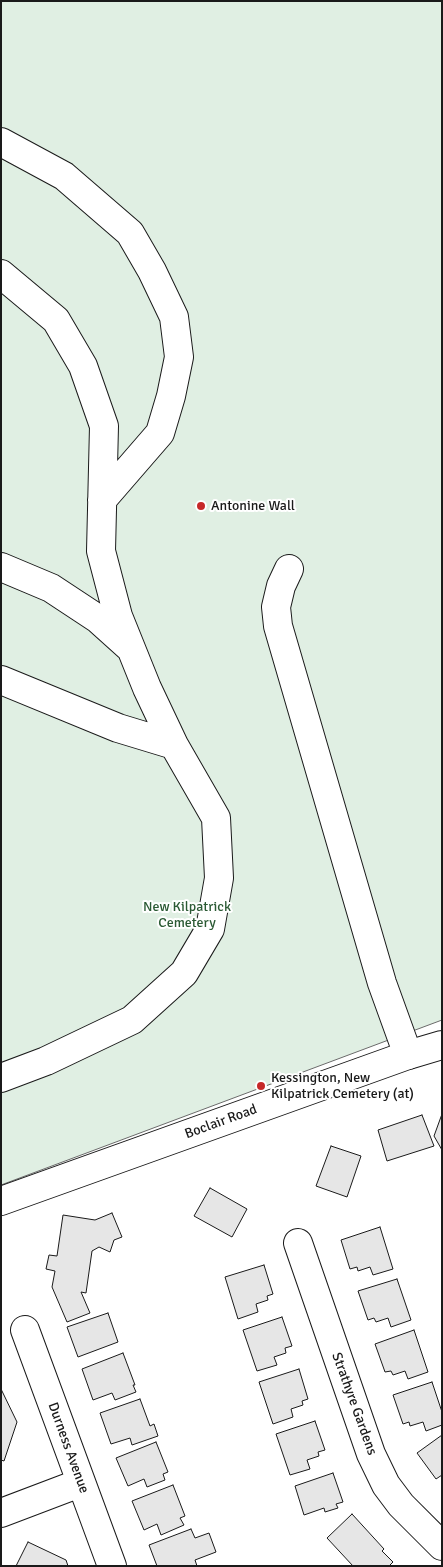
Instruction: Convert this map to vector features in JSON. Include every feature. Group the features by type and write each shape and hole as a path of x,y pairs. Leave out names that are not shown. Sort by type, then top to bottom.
{"street":[{"path":"1,142 64,176 130,233 152,271 174,317 179,356 171,396 160,433 102,500"},
{"path":"1,274 56,320 83,366 104,426 101,551 118,616 174,744 216,818 219,878 210,928 184,973 132,1020 46,1061 1,1078"},
{"path":"3,566 51,588 98,619 131,648"},
{"path":"289,569 281,586 276,607 278,626 382,984 408,1054"},
{"path":"1,680 118,728 174,744"},
{"name":"Boclair Road","path":"1,1201 408,1054 442,1046"},
{"name":"Strathyre Gardens","path":"298,1243 359,1422 378,1470 386,1485 401,1505 442,1546"},
{"name":"Durness Avenue","path":"25,1330 112,1566"},
{"path":"1,1513 80,1483"}],"green space":[{"name":"New Kilpatrick Cemetery","path":"1,1 442,1 442,1020 1,1185"}],"building":[{"path":"442,1114 442,1150 434,1136"},
{"path":"422,1115 434,1146 387,1161 378,1130"},
{"path":"331,1146 361,1156 347,1197 316,1186"},
{"path":"210,1188 247,1209 232,1237 194,1216"},
{"path":"112,1213 122,1237 114,1240 110,1252 99,1247 92,1251 86,1293 81,1292 90,1313 67,1322 52,1287 55,1271 46,1269 49,1255 57,1256 63,1215 95,1220"},
{"path":"380,1227 393,1269 373,1275 370,1267 358,1271 357,1267 350,1269 341,1240"},
{"path":"264,1265 273,1294 267,1296 268,1300 256,1304 258,1312 238,1319 225,1277"},
{"path":"397,1279 411,1320 391,1327 388,1318 376,1322 374,1318 368,1320 358,1291"},
{"path":"108,1313 118,1342 78,1357 67,1327"},
{"path":"282,1317 292,1346 285,1348 286,1353 274,1357 277,1365 257,1371 243,1330"},
{"path":"414,1330 428,1372 408,1379 405,1371 393,1375 391,1371 385,1372 375,1344"},
{"path":"123,1353 136,1392 115,1400 112,1393 93,1400 82,1369"},
{"path":"299,1369 308,1399 302,1401 303,1405 291,1409 293,1417 273,1424 259,1382"},
{"path":"432,1382 442,1412 442,1425 426,1431 423,1422 410,1426 409,1422 403,1424 393,1395"},
{"path":"1,1389 17,1422 4,1461 1,1460"},
{"path":"140,1399 150,1426 154,1424 158,1436 132,1445 130,1438 111,1444 100,1413"},
{"path":"315,1421 325,1450 318,1452 319,1456 307,1460 310,1469 290,1475 276,1434"},
{"path":"442,1435 442,1475 436,1479 417,1453"},
{"path":"156,1442 168,1472 163,1474 165,1480 147,1487 144,1479 128,1486 116,1458"},
{"path":"333,1473 343,1502 336,1504 338,1508 325,1512 324,1508 304,1515 295,1486"},
{"path":"173,1485 185,1516 180,1518 184,1525 161,1535 157,1524 144,1530 132,1501"},
{"path":"352,1514 384,1549 382,1551 393,1562 389,1566 353,1566 327,1538"},
{"path":"191,1529 195,1538 209,1533 216,1552 195,1560 197,1566 157,1566 149,1545"},
{"path":"28,1542 66,1560 68,1566 16,1566"}],"place":[{"name":"Antonine Wall","path":"201,506"},
{"name":"Kessington, New Kilpatrick Cemetery (at)","path":"261,1086"}]}
